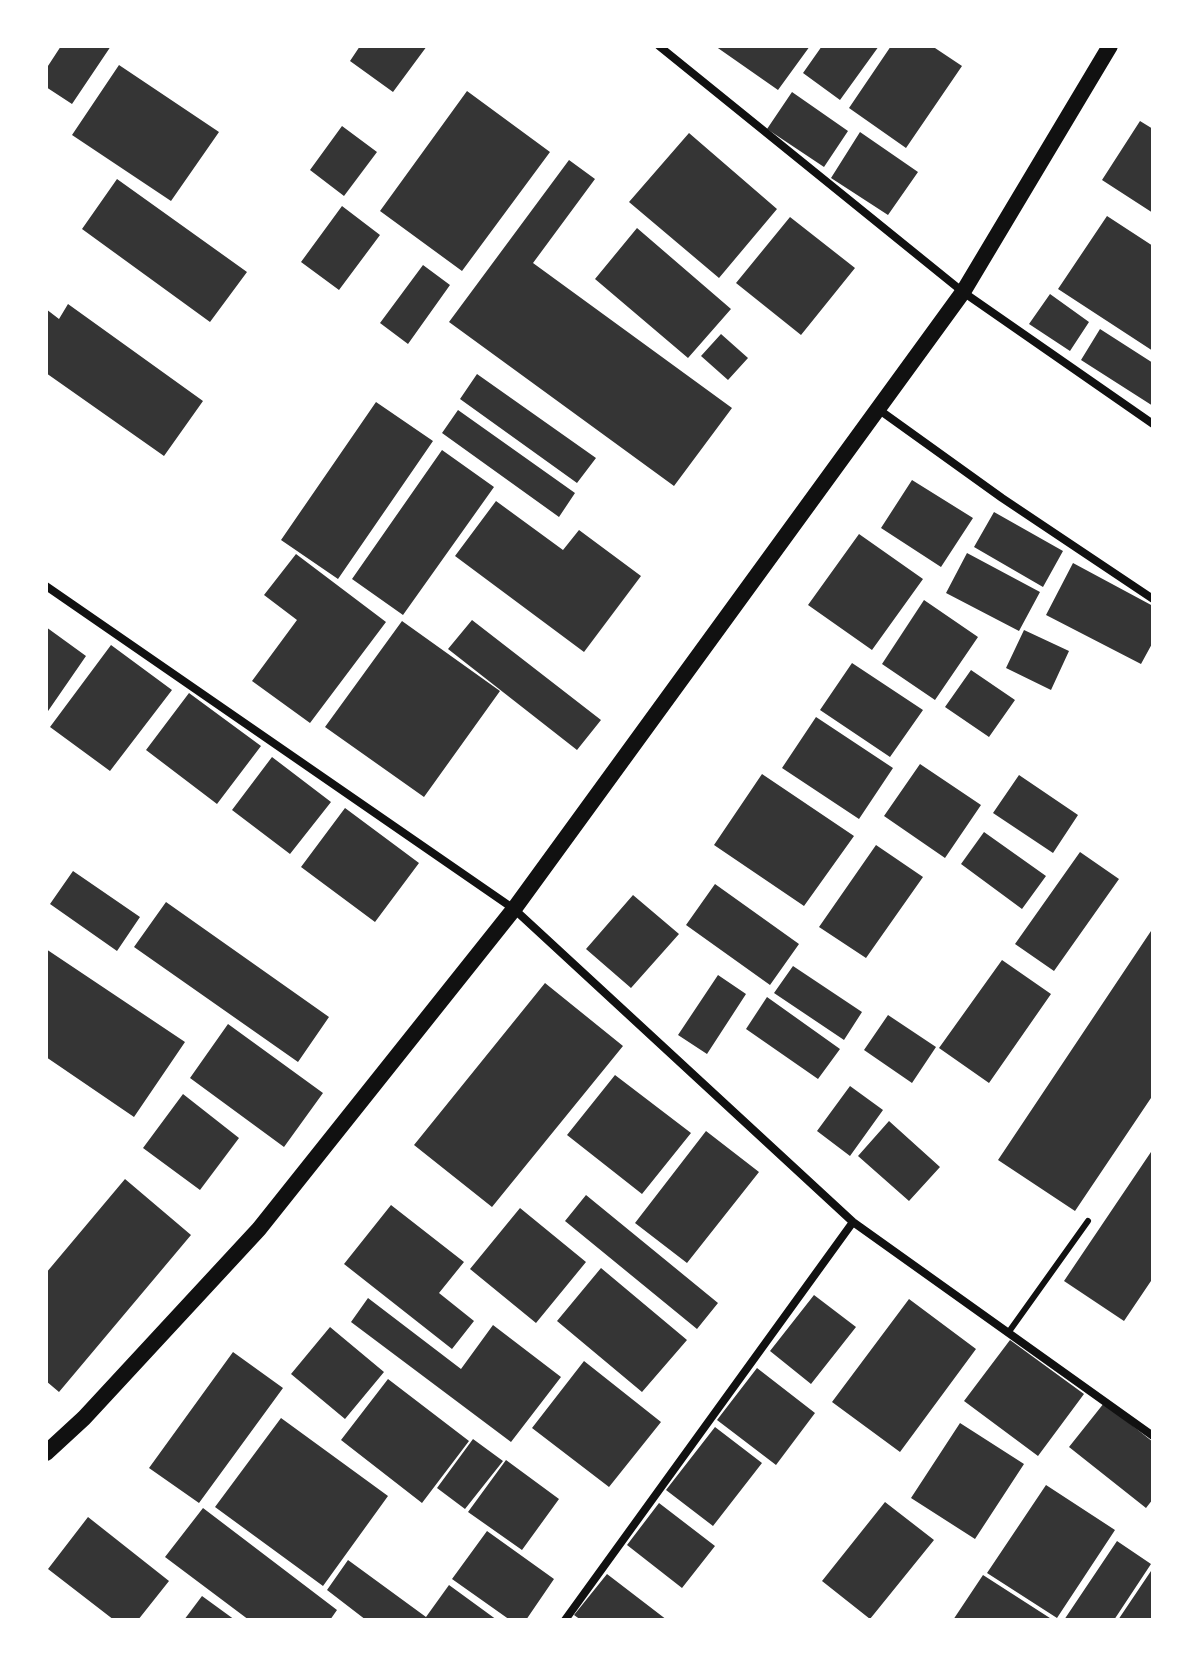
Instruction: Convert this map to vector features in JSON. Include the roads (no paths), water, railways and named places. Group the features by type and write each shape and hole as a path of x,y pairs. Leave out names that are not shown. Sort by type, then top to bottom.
{"main road":[{"path":"46,1453 84,1418 259,1229 514,909 963,292 1110,46"}],"street":[{"path":"659,46 963,292 1153,424"},
{"path":"878,408 1002,498 1153,599"},
{"path":"46,586 514,909 853,1222 1153,1436"},
{"path":"565,1620 853,1222"}],"lane":[{"path":"1008,1333 1088,1221"}]}
